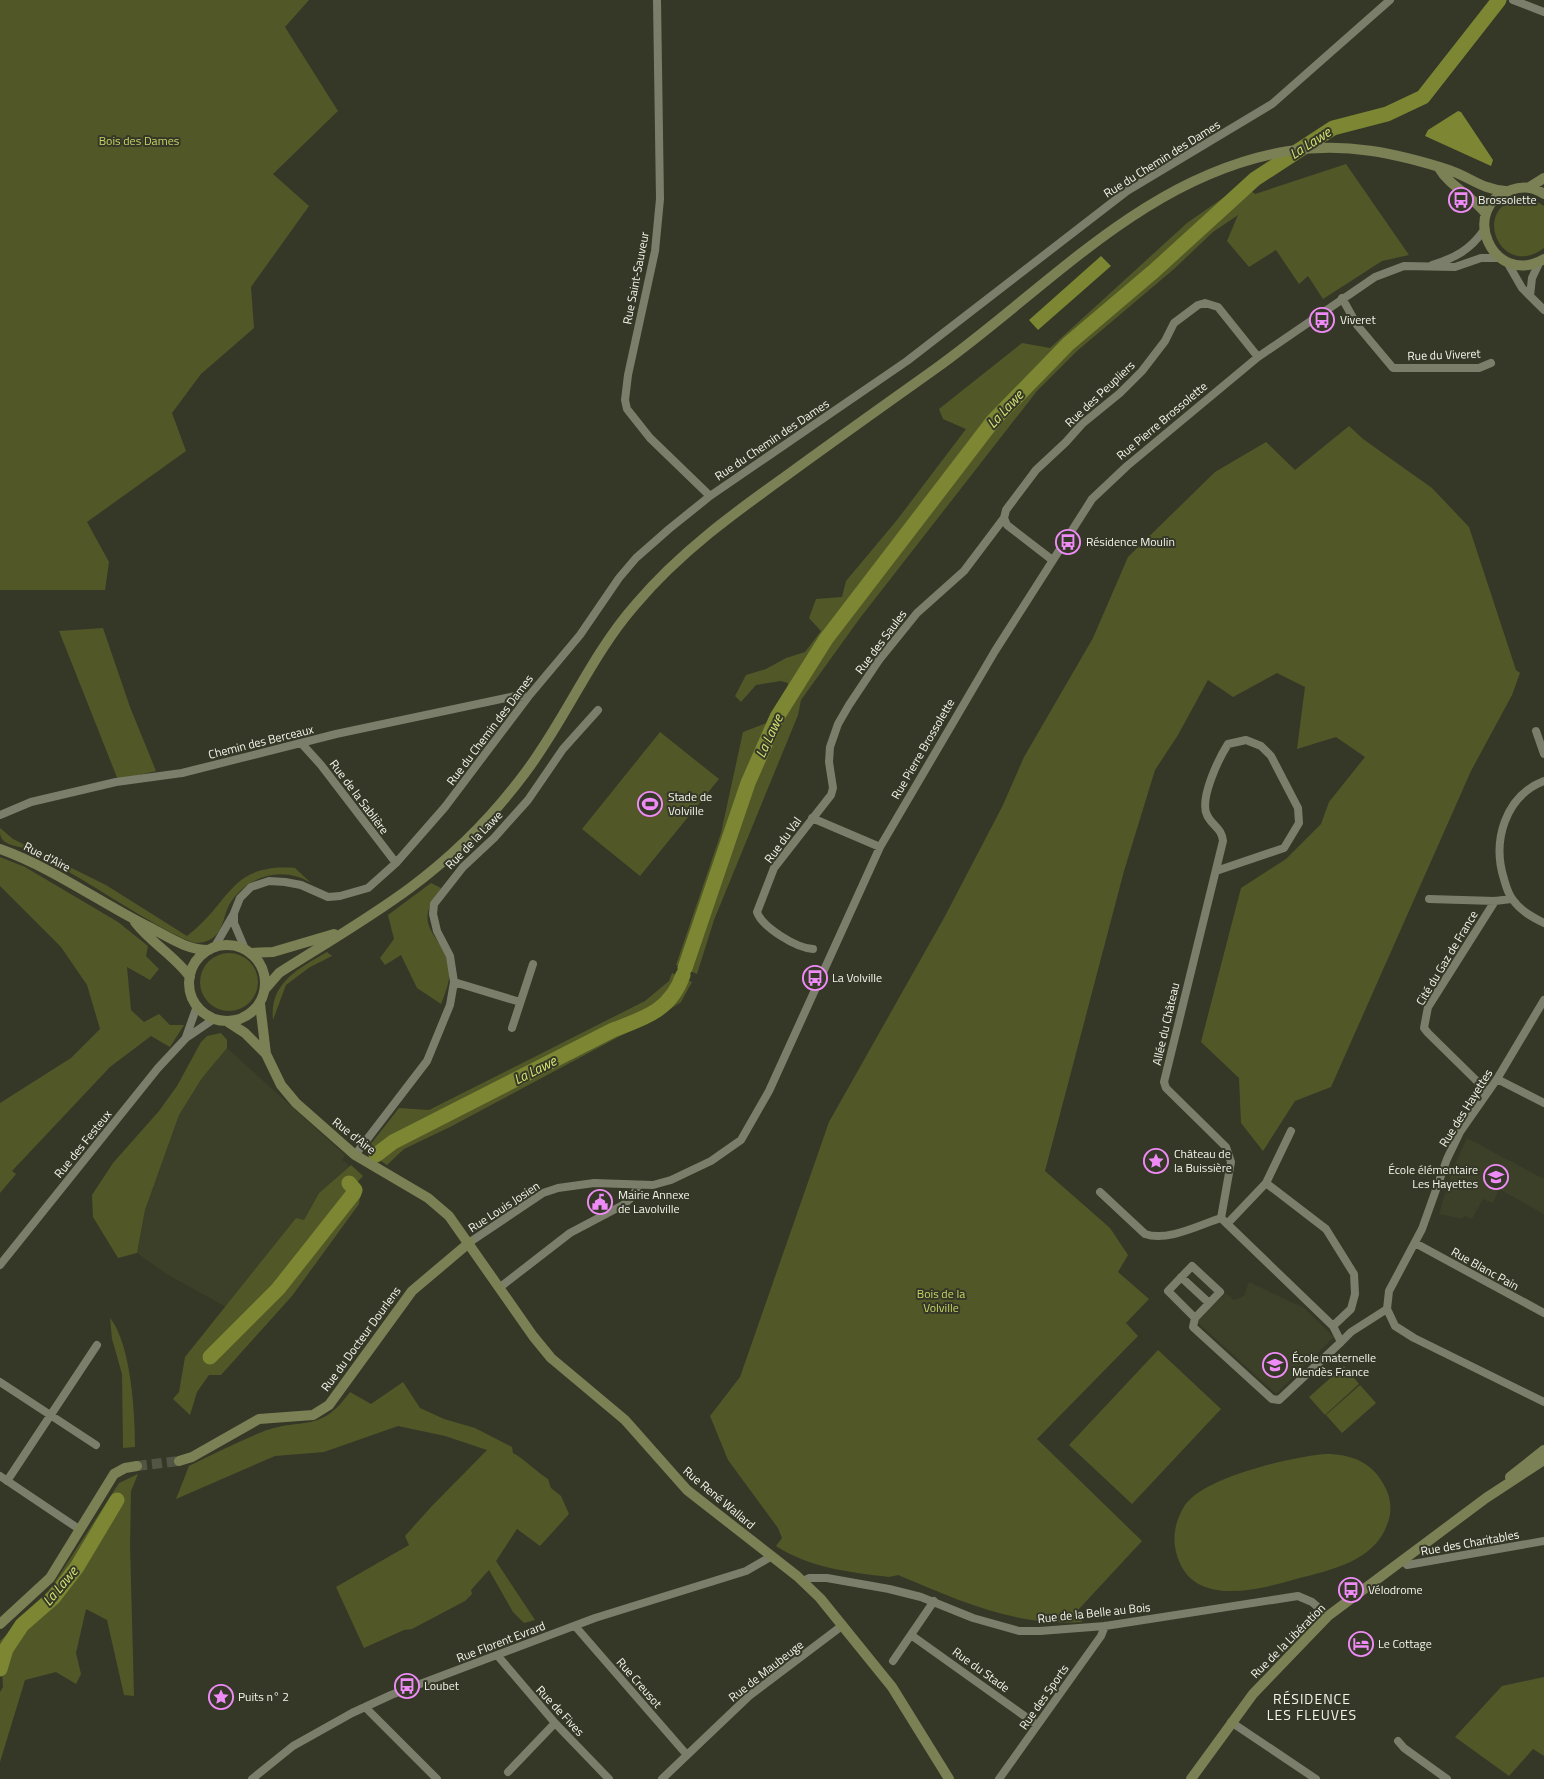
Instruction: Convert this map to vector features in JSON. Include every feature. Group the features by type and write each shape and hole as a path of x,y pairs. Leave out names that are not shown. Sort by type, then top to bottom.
{"main road":[{"path":"345,931 299,946 273,952 248,951 235,946 211,949 196,962 190,977 190,992 196,1006 214,1019 228,1022 246,1017 260,1004 266,988 280,973 345,931 412,887 459,847 494,809 543,749 605,644 629,612 669,568 699,540 940,366 1102,237 1140,211 1179,188 1247,161 1289,151 1328,147 1357,147 1392,153 1450,170 1485,188 1506,191 1528,188 1544,178"},
{"path":"1439,168 1444,176 1475,201 1486,214"},
{"path":"1528,188 1544,194"},
{"path":"1506,191 1494,201 1486,214 1484,230 1491,249 1504,260 1523,265 1542,260"},
{"name":"Rue d'Aire","path":"0,849 20,856 62,878 133,920 190,948 211,949"},
{"name":"Rue d'Aire","path":"133,920 142,932 179,963 190,977"},
{"path":"248,951 264,972 266,988"},
{"name":"Rue d'Aire","path":"260,1004 266,1054"},
{"name":"Rue d'Aire","path":"228,1022 246,1033 266,1054 281,1085 296,1103 355,1156 428,1198 449,1216"},
{"name":"Rue René Wallard","path":"449,1216 470,1242 499,1288 551,1358 625,1420 687,1490 803,1582 843,1625 902,1701 949,1779"},
{"name":"Rue du Docteur Dourlens","path":"179,1461 192,1457 259,1419 313,1415 329,1405 412,1291 470,1242"},
{"name":"Rue de la Libération","path":"1497,1490 1544,1450"},
{"name":"Rue de la Libération","path":"1191,1779 1231,1722 1274,1670 1328,1616 1497,1490 1544,1460"},
{"path":"0,1624 50,1578 114,1474 125,1468 137,1466"}],"street":[{"name":"Rue Saint-Sauveur","path":"658,0 660,199 655,251 628,374 625,400 627,409 650,438 710,496"},
{"name":"Rue du Chemin des Dames","path":"211,949 234,913 240,898 250,887 269,881 301,884 328,897 340,896 368,888 396,863 445,808 528,697 580,635 636,558 710,496 907,361 1127,191 1272,104 1390,0"},
{"path":"1513,0 1544,12"},
{"name":"Rue Pierre Brossolette","path":"1430,266 1463,253 1484,230"},
{"name":"Rue Pierre Brossolette","path":"639,1186 653,1185 679,1176 711,1161 741,1140 769,1091 880,847 1051,559 1078,517 1098,493 1258,357 1342,298 1388,270 1404,266 1455,267 1481,258 1504,260"},
{"path":"1504,260 1522,288 1544,310"},
{"path":"1530,296 1532,278 1542,260"},
{"name":"Rue du Viveret","path":"1342,298 1357,325 1393,368 1479,368 1491,364"},
{"name":"Rue des Peupliers","path":"1004,518 1006,510 1036,470 1082,424 1120,394 1142,371 1165,341 1169,329 1198,305 1205,303 1218,307 1258,357"},
{"path":"1004,518 1007,524 1051,559"},
{"name":"Rue des Saules","path":"825,802 831,795 833,788 829,762 830,747 838,724 849,705 879,660 917,613 964,571 1004,518"},
{"name":"Chemin des Berceaux","path":"0,815 31,802 116,782 182,774 336,734 515,696 528,697"},
{"name":"Rue de la Lawe","path":"355,1156 427,1062 441,1030 454,982 450,956 437,931 433,914 434,904 462,867 494,838 528,800 563,749 598,710"},
{"path":"1536,731 1544,754"},
{"name":"Allée du Château","path":"1216,871 1284,848 1299,823 1298,808 1278,767 1260,746 1246,740 1228,744 1215,765 1205,806 1207,815 1222,832 1223,841 1164,1082 1166,1088 1226,1147 1231,1162 1224,1221"},
{"name":"Rue de la Sablière","path":"302,744 321,765 396,863"},
{"path":"1544,781 1522,795 1511,808 1499,840 1498,855 1501,871 1511,898 1520,908 1544,923"},
{"name":"Rue du Val","path":"813,949 802,948 760,922 757,912 774,868 825,802"},
{"path":"812,818 880,847"},
{"path":"1429,899 1494,901 1511,898"},
{"name":"Cité du Gaz de France","path":"1488,1092 1428,1033 1424,1028 1424,1018 1428,1008 1494,901"},
{"path":"234,913 234,924 248,951"},
{"path":"512,1028 533,964"},
{"path":"454,982 520,1002"},
{"name":"Rue des Hayettes","path":"1387,1309 1389,1291 1415,1244 1447,1159 1460,1132 1498,1079 1544,1000"},
{"name":"Rue des Festeux","path":"186,1038 196,1006"},
{"name":"Rue des Festeux","path":"0,1265 158,1068 186,1038 214,1019"},
{"path":"1498,1079 1544,1104"},
{"path":"1100,1192 1145,1234 1152,1236 1174,1233 1224,1221 1266,1183 1291,1131"},
{"name":"Rue Louis Josien","path":"470,1242 528,1202 558,1188 600,1183 639,1186"},
{"path":"1266,1183 1326,1229 1354,1274 1355,1294 1351,1308 1333,1326"},
{"path":"499,1288 570,1233 630,1200 639,1186"},
{"path":"1224,1221 1333,1326 1341,1342"},
{"name":"Rue Blanc Pain","path":"1415,1244 1544,1313"},
{"path":"1195,1318 1168,1291 1192,1266 1220,1292 1195,1318 1194,1327 1272,1399 1279,1400 1351,1332 1387,1309 1395,1326 1414,1338 1544,1402"},
{"path":"1181,1277 1210,1304"},
{"path":"7,1481 97,1345"},
{"path":"0,1382 96,1445"},
{"path":"0,1476 79,1529"},
{"name":"Rue des Charitables","path":"1402,1560 1407,1565 1544,1541"},
{"name":"Rue Florent Evrard","path":"252,1779 293,1746 365,1707 575,1626 746,1571 772,1556"},
{"name":"Rue de la Belle au Bois","path":"803,1582 809,1578 827,1578 889,1589 934,1601 973,1618 1019,1631 1058,1631 1105,1626 1298,1596 1312,1602 1328,1616"},
{"path":"892,1661 934,1601"},
{"name":"Rue de Maubeuge","path":"662,1779 748,1696 843,1625"},
{"name":"Rue Creusot","path":"575,1626 687,1755"},
{"name":"Rue des Sports","path":"999,1779 1101,1636 1105,1626"},
{"name":"Rue du Stade","path":"911,1635 1038,1725"},
{"name":"Rue de Fives","path":"497,1655 556,1723 609,1779"},
{"path":"365,1707 437,1779"},
{"path":"1231,1722 1316,1779"},
{"path":"508,1772 556,1723"},
{"path":"1398,1741 1404,1748 1447,1779"}],"shaded area":[{"path":"1458,111 1461,112 1493,160 1491,166 1425,136 1428,130"},
{"path":"1101,256 1111,266 1038,330 1029,320"},
{"path":"227,1048 345,1155 342,1160 348,1164 348,1167 319,1193 304,1220 296,1218 226,1307 168,1275 137,1253 145,1210 179,1115 202,1078"},
{"name":"École élémentaire Les Hayettes","path":"1467,1138 1544,1179 1544,1214 1499,1189 1493,1203 1483,1199 1472,1219 1464,1216 1463,1219 1439,1214 1453,1168"},
{"name":"École maternelle Mendès France","path":"1249,1282 1304,1308 1334,1337 1276,1394 1196,1321 1226,1293 1234,1300 1244,1296"}],"green space":[{"name":"Bois des Dames","path":"0,0 309,0 285,27 338,111 273,174 309,206 251,287 254,328 201,374 172,413 186,451 87,522 109,562 105,590 0,590"},
{"path":"1346,164 1409,255 1382,261 1323,299 1308,276 1299,284 1276,250 1249,267 1227,241 1238,215 1213,232 1174,269 1077,351 1037,391 860,618 801,700 798,715 714,920 697,974 676,965 721,833 743,732 769,722 786,696 788,683 781,681 756,685 741,702 735,696 746,675 766,669 786,658 805,652 821,631 809,618 816,599 842,597 846,581 897,520 966,429 943,419 939,409 1022,343 1050,348 1187,223 1243,184 1255,194"},
{"path":"1523,197 1531,198 1544,206 1544,248 1528,256 1515,255 1504,249 1497,238 1494,226 1497,213 1506,203"},
{"name":"Bois de la Volville","path":"1349,426 1363,439 1432,488 1469,527 1516,670 1520,673 1512,695 1471,771 1331,1087 1295,1101 1263,1151 1241,1123 1239,1078 1201,1042 1241,888 1286,859 1321,824 1329,802 1365,757 1336,737 1297,749 1305,687 1277,673 1233,697 1208,680 1178,735 1155,770 1124,871 1045,1171 1110,1228 1128,1255 1118,1272 1149,1299 1126,1323 1138,1336 1037,1439 1142,1541 1078,1610 1082,1622 1033,1620 1010,1616 943,1594 898,1575 889,1577 830,1568 789,1553 776,1546 782,1538 778,1528 728,1460 710,1416 740,1377 829,1122 944,918 1002,807 1024,757 1093,638 1128,557 1215,472 1266,442 1295,470"},
{"path":"103,628 130,707 156,771 118,780 59,631"},
{"name":"Stade de Volville","path":"660,732 719,779 640,876 582,829"},
{"path":"0,828 13,839 106,885 187,936 202,923 233,888 243,879 256,872 273,868 295,868 311,883 300,878 277,874 255,881 236,895 229,905 218,933 207,941 197,943 173,934 85,881 23,848 7,843 1,837"},
{"path":"0,857 25,867 118,922 148,946 146,956 159,969 150,980 127,967 131,1010 144,1022 159,1014 170,1025 184,1025 170,1047 151,1036 110,1067 12,1171 16,1174 0,1193 0,1103 71,1058 100,1029 87,985 61,947 0,886"},
{"path":"431,883 441,888 429,909 427,918 431,930 445,952 449,964 447,987 441,1004 417,988 401,955 385,965 380,958 394,939 388,915"},
{"path":"327,952 332,956 310,967 286,985 273,1020 273,1007 281,986 306,964"},
{"path":"223,953 235,953 250,961 258,976 258,988 250,1003 235,1011 223,1011 208,1003 200,988 200,976 208,961"},
{"path":"672,973 692,982 681,1002 669,1010 450,1127 404,1149 387,1165 372,1155 370,1145 399,1108 429,1110 645,1001 669,981"},
{"path":"221,1033 227,1040 227,1048 202,1078 179,1115 145,1210 137,1253 118,1258 93,1217 92,1195 113,1163 159,1111 177,1086 201,1042 207,1036"},
{"path":"351,1165 363,1176 352,1188 360,1195 359,1204 292,1296 221,1375 209,1375 197,1392 190,1415 173,1399 179,1392 185,1357 296,1218 304,1220 319,1193"},
{"path":"110,1318 123,1344 127,1361 133,1398 135,1447 123,1448 122,1374 112,1339"},
{"path":"1158,1350 1221,1409 1132,1504 1069,1445"},
{"path":"1344,1366 1359,1384 1325,1415 1309,1397"},
{"path":"403,1382 420,1408 444,1419 475,1428 512,1447 513,1453 548,1479 551,1488 561,1496 569,1514 540,1546 517,1529 496,1561 535,1620 524,1623 513,1612 489,1570 471,1590 472,1594 465,1601 412,1629 404,1630 364,1648 336,1587 409,1545 405,1536 487,1450 445,1436 398,1426 324,1452 275,1456 176,1499 189,1466 262,1432 276,1427 319,1419 329,1414 350,1392 371,1404"},
{"path":"1360,1385 1376,1403 1342,1433 1326,1415"},
{"path":"1325,1454 1353,1458 1369,1466 1386,1489 1390,1506 1389,1518 1382,1535 1363,1555 1351,1562 1323,1572 1245,1590 1227,1591 1210,1588 1195,1582 1184,1570 1176,1552 1174,1539 1179,1516 1185,1505 1195,1495 1229,1477 1250,1470 1292,1459"},
{"path":"138,1474 131,1491 130,1544 134,1696 124,1695 107,1620 86,1609 76,1653 81,1674 76,1684 56,1672 25,1680 0,1762 0,1692 3,1687 0,1641 29,1613 53,1585 119,1483"},
{"path":"1544,1677 1544,1756 1533,1749 1509,1776 1455,1737 1502,1686"}],"waterway":[{"name":"La Lawe","path":"685,968 748,783 777,717 826,639 993,421 1068,344 1154,271 1255,179 1333,128 1387,114 1423,97 1499,0"},
{"name":"La Lawe","path":"376,1155 393,1142 613,1030 646,1017 672,997 683,975"},
{"name":"La Lawe","path":"210,1357 278,1289 354,1193 355,1190 349,1183"},
{"name":"La Lawe","path":"0,1669 6,1649 22,1625 54,1597 77,1567 117,1500"}],"tunnel":[{"path":"137,1466 179,1461"}],"place":[{"name":"Brossolette","path":"1461,200"},
{"name":"Viveret","path":"1322,320"},
{"name":"Résidence Moulin","path":"1068,542"},
{"name":"Stade de Volville","path":"650,804"},
{"name":"La Volville","path":"815,978"},
{"name":"Château de la Buissière","path":"1156,1161"},
{"name":"École élémentaire Les Hayettes","path":"1496,1177"},
{"name":"Mairie Annexe de Lavolville","path":"600,1202"},
{"name":"École maternelle Mendès France","path":"1275,1365"},
{"name":"Vélodrome","path":"1351,1590"},
{"name":"Le Cottage","path":"1361,1644"},
{"name":"Loubet","path":"407,1686"},
{"name":"Puits n° 2","path":"221,1697"}],"district":[{"name":"RÉSIDENCE LES FLEUVES","path":"1312,1708"}]}
